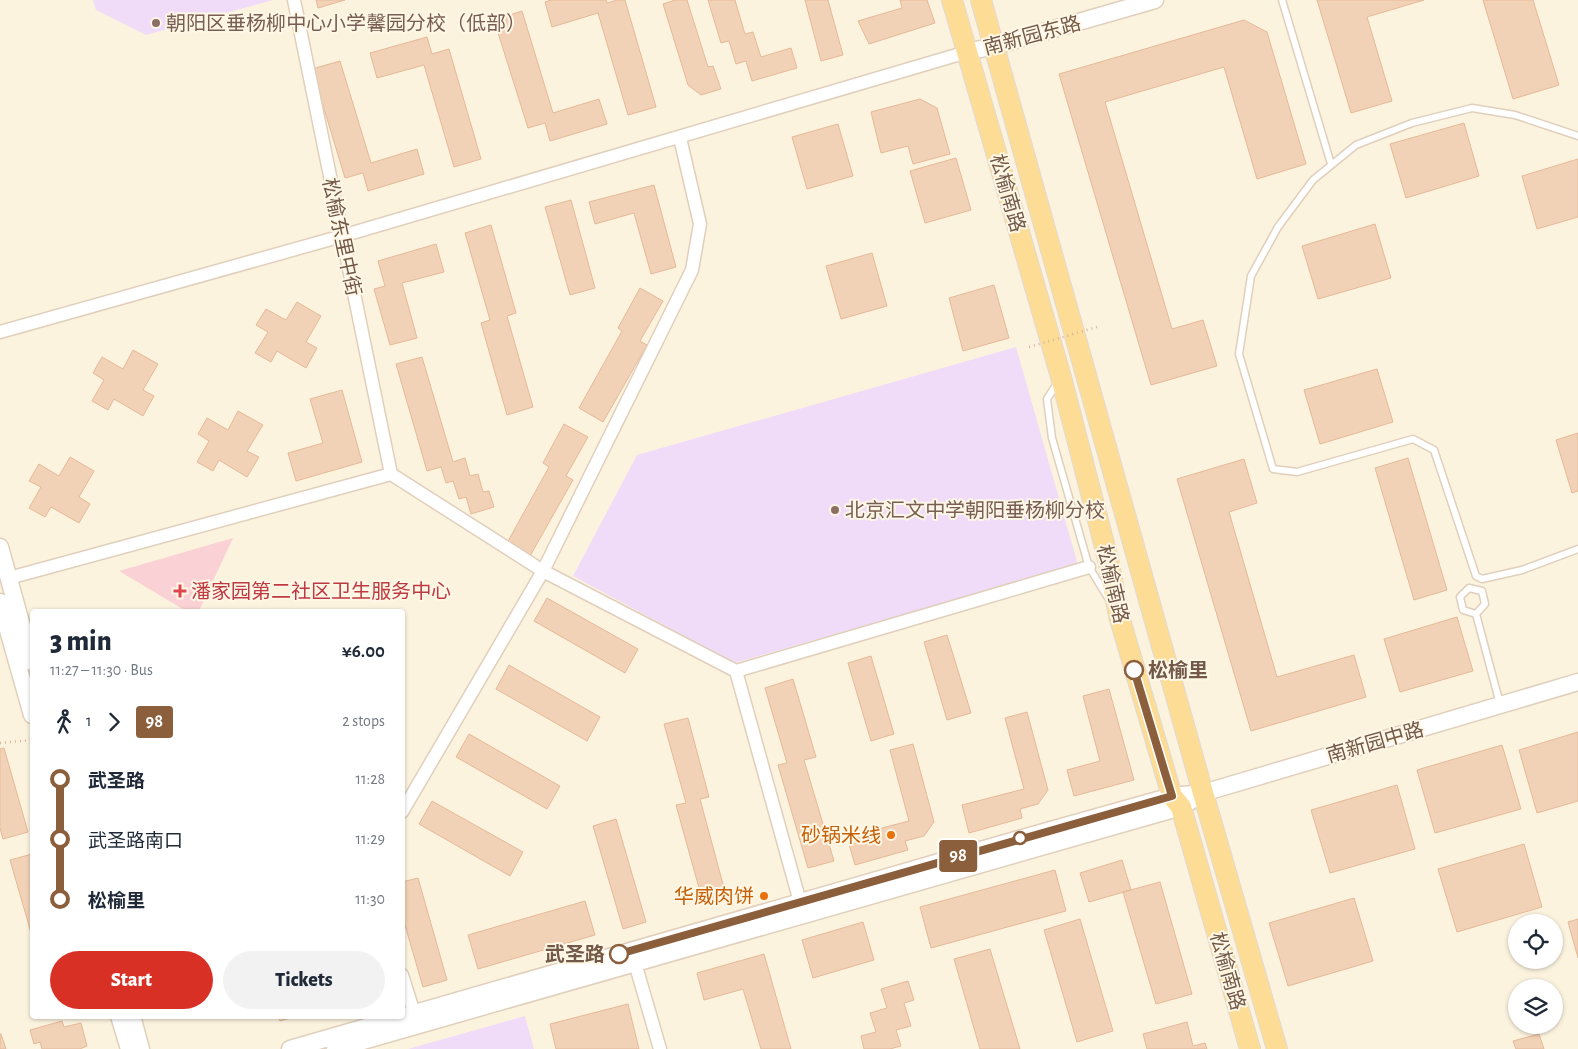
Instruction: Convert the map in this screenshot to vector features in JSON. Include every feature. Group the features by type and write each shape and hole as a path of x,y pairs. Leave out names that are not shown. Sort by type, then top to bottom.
{"main road":[{"name":"松榆南路","path":"952,0 1061,376 1108,560 1119,616 1250,1049"},
{"name":"松榆南路","path":"981,0 1203,793 1277,1049"}],"street":[{"name":"松榆东里中街","path":"294,0 391,474"},
{"name":"南新园东路","path":"967,52 995,46 1154,0"},
{"path":"0,332 342,236 967,52"},
{"path":"405,807 544,571 692,270 700,224 680,138"},
{"path":"9,578 391,474 544,571 736,671 1089,567"},
{"path":"0,547 30,655"},
{"path":"0,602 30,707"},
{"path":"736,671 800,902"},
{"name":"南新园中路","path":"1176,802 1578,682"},
{"path":"405,1016 800,902 1176,802"},
{"path":"335,1049 635,963 1176,802"},
{"path":"635,963 660,1049"},
{"path":"405,984 414,1013"},
{"path":"120,1019 129,1049"},
{"path":"133,1019 142,1049"},
{"path":"290,1049 393,1019"}],"lane":[{"path":"1282,0 1331,164"},
{"path":"1474,589 1476,576 1434,450 1413,439 1297,472 1273,468 1239,354 1251,276 1278,227 1313,180 1356,145 1412,123 1472,108 1515,115 1578,136"},
{"path":"1061,376 1047,399 1052,438 1089,567 1119,616"},
{"path":"1476,576 1482,579 1522,570 1578,549"},
{"path":"1469,588 1482,591 1485,604 1476,614 1463,610 1460,597 1469,588"},
{"path":"1476,614 1500,705"}],"path":[{"path":"1029,347 1097,327"},
{"path":"0,743 30,740"}],"shaded area":[{"name":"朝阳区垂杨柳中心小学馨园分校（低部）","path":"93,0 273,0 146,35 96,10"},
{"name":"北京汇文中学朝阳垂杨柳分校","path":"1016,347 1078,565 734,663 573,576 637,455"},
{"name":"潘家园第二社区卫生服务中心","path":"233,538 200,609 183,609 119,571"},
{"path":"525,1016 534,1049 408,1049"}],"building":[{"path":"316,0 345,0 318,8"},
{"path":"551,0 606,0 607,3 625,0 656,107 628,115 598,13 552,27 545,2"},
{"path":"675,0 687,0 708,67 713,66 721,89 701,95 688,85 663,4"},
{"path":"708,0 735,0 745,34 753,32 761,57 791,48 797,68 752,81 746,61 736,64 729,41 721,43"},
{"path":"805,0 828,0 843,55 821,61"},
{"path":"900,0 927,0 935,23 869,44 858,21 902,8"},
{"path":"1317,0 1424,0 1367,17 1392,101 1351,113"},
{"path":"1483,0 1533,0 1559,85 1513,99"},
{"path":"522,11 553,113 599,99 607,124 550,141 545,123 528,128 494,20"},
{"path":"1244,20 1267,32 1306,164 1257,179 1224,67 1105,102 1172,329 1203,320 1217,366 1151,385 1059,74"},
{"path":"427,37 432,54 449,49 481,159 454,167 424,65 377,78 370,53"},
{"path":"340,61 371,163 417,149 424,174 368,191 363,173 345,178 312,69"},
{"path":"920,99 937,108 950,154 913,164 908,146 881,153 871,112"},
{"path":"1464,123 1479,176 1406,198 1390,144"},
{"path":"838,124 853,176 807,189 792,137"},
{"path":"956,158 971,210 925,223 910,171"},
{"path":"1578,159 1578,217 1537,229 1522,176"},
{"path":"654,185 676,267 651,274 634,213 595,224 589,202"},
{"path":"571,200 595,288 570,295 545,207"},
{"path":"1375,224 1391,278 1318,299 1302,246"},
{"path":"491,225 516,313 507,316 533,407 507,415 481,323 490,320 465,233"},
{"path":"436,244 444,272 402,283 417,338 390,345 374,289 385,286 378,261"},
{"path":"872,253 887,306 841,319 826,266"},
{"path":"994,285 1009,338 963,351 949,298"},
{"path":"640,288 663,301 640,341 647,345 603,422 579,408 622,331 618,328"},
{"path":"297,302 321,316 306,342 317,348 306,368 277,351 271,362 255,353 268,332 256,325 266,309 286,320"},
{"path":"133,350 158,364 143,390 154,396 143,416 114,399 108,410 92,401 104,380 93,373 102,357 123,369"},
{"path":"422,357 453,462 465,458 470,476 478,474 483,492 489,491 494,507 471,514 466,497 459,499 453,481 446,483 441,467 427,471 396,364"},
{"path":"1377,369 1393,422 1320,444 1304,390"},
{"path":"342,390 362,462 296,481 288,453 323,443 310,399"},
{"path":"238,411 263,425 247,451 259,457 247,477 219,460 213,471 197,462 209,441 198,434 207,418 228,430"},
{"path":"564,424 588,437 566,476 573,480 530,556 507,543 549,467 543,463"},
{"path":"1578,433 1578,491 1572,493 1556,440"},
{"path":"70,457 94,471 79,497 90,504 79,523 51,507 45,517 29,508 41,487 29,481 39,464 59,476"},
{"path":"1408,458 1447,590 1414,600 1375,468"},
{"path":"1244,459 1257,503 1229,512 1277,677 1354,655 1366,697 1251,731 1177,479"},
{"path":"547,598 638,649 625,673 534,621"},
{"path":"1457,617 1473,671 1400,692 1384,639"},
{"path":"947,635 971,713 947,720 924,642"},
{"path":"871,656 894,734 871,741 848,663"},
{"path":"509,665 600,717 587,741 496,689"},
{"path":"793,679 816,757 804,760 834,861 808,868 778,765 787,763 765,688"},
{"path":"1109,689 1134,780 1074,796 1067,770 1100,761 1083,696"},
{"path":"1027,712 1048,790 1038,804 1020,809 1022,818 969,833 962,805 1024,789 1005,718"},
{"path":"688,718 709,797 700,799 727,899 704,906 676,805 686,803 664,724"},
{"path":"1578,732 1578,801 1537,813 1519,750"},
{"path":"469,734 560,786 547,809 456,757"},
{"path":"913,744 934,822 924,836 905,841 908,850 855,865 847,837 909,821 890,750"},
{"path":"1502,745 1521,809 1435,833 1417,770"},
{"path":"4,748 28,832 3,839 0,828 0,749"},
{"path":"1397,785 1415,849 1330,873 1311,810"},
{"path":"432,801 523,852 510,876 419,824"},
{"path":"616,819 646,922 623,929 593,826"},
{"path":"1524,844 1542,907 1518,914 1508,914 1508,917 1457,932 1438,869"},
{"path":"30,855 30,929 10,860"},
{"path":"1122,860 1131,890 1089,902 1080,873"},
{"path":"1055,870 1066,911 931,948 920,907"},
{"path":"418,878 447,980 423,987 405,925 405,881"},
{"path":"1160,882 1192,994 1156,1004 1123,892"},
{"path":"1354,898 1373,961 1288,986 1269,923"},
{"path":"585,901 595,935 478,969 468,935"},
{"path":"1080,919 1113,1031 1077,1042 1044,930"},
{"path":"1578,919 1578,958 1568,922"},
{"path":"863,922 874,960 813,978 802,940"},
{"path":"990,949 1020,1049 980,1049 954,959"},
{"path":"764,954 791,1049 761,1049 743,989 704,1000 697,973"},
{"path":"908,981 914,1000 904,1003 911,1026 896,1030 901,1046 890,1049 864,1049 861,1036 876,1032 870,1013 887,1008 881,989"},
{"path":"628,1004 639,1049 556,1049 550,1024"},
{"path":"62,1021 64,1027 81,1023 87,1046 80,1049 42,1049 40,1042 34,1044 30,1030"},
{"path":"1187,1022 1193,1046 1205,1043 1207,1049 1147,1049 1143,1034"},
{"path":"1,1034 6,1049 0,1049"},
{"path":"1539,1034 1544,1049 1516,1049 1513,1041"}],"bus line":[{"name":"98","path":"619,954 1172,796 1134,670"}],"place":[{"name":"朝阳区垂杨柳中心小学馨园分校（低部）","path":"156,23"},
{"name":"北京汇文中学朝阳垂杨柳分校","path":"835,510"},
{"name":"潘家园第二社区卫生服务中心","path":"180,591"},
{"name":"松榆里","path":"1134,670"},
{"name":"砂锅米线","path":"891,835"},
{"name":"华威肉饼","path":"764,896"},
{"name":"武圣路","path":"619,954"}]}
